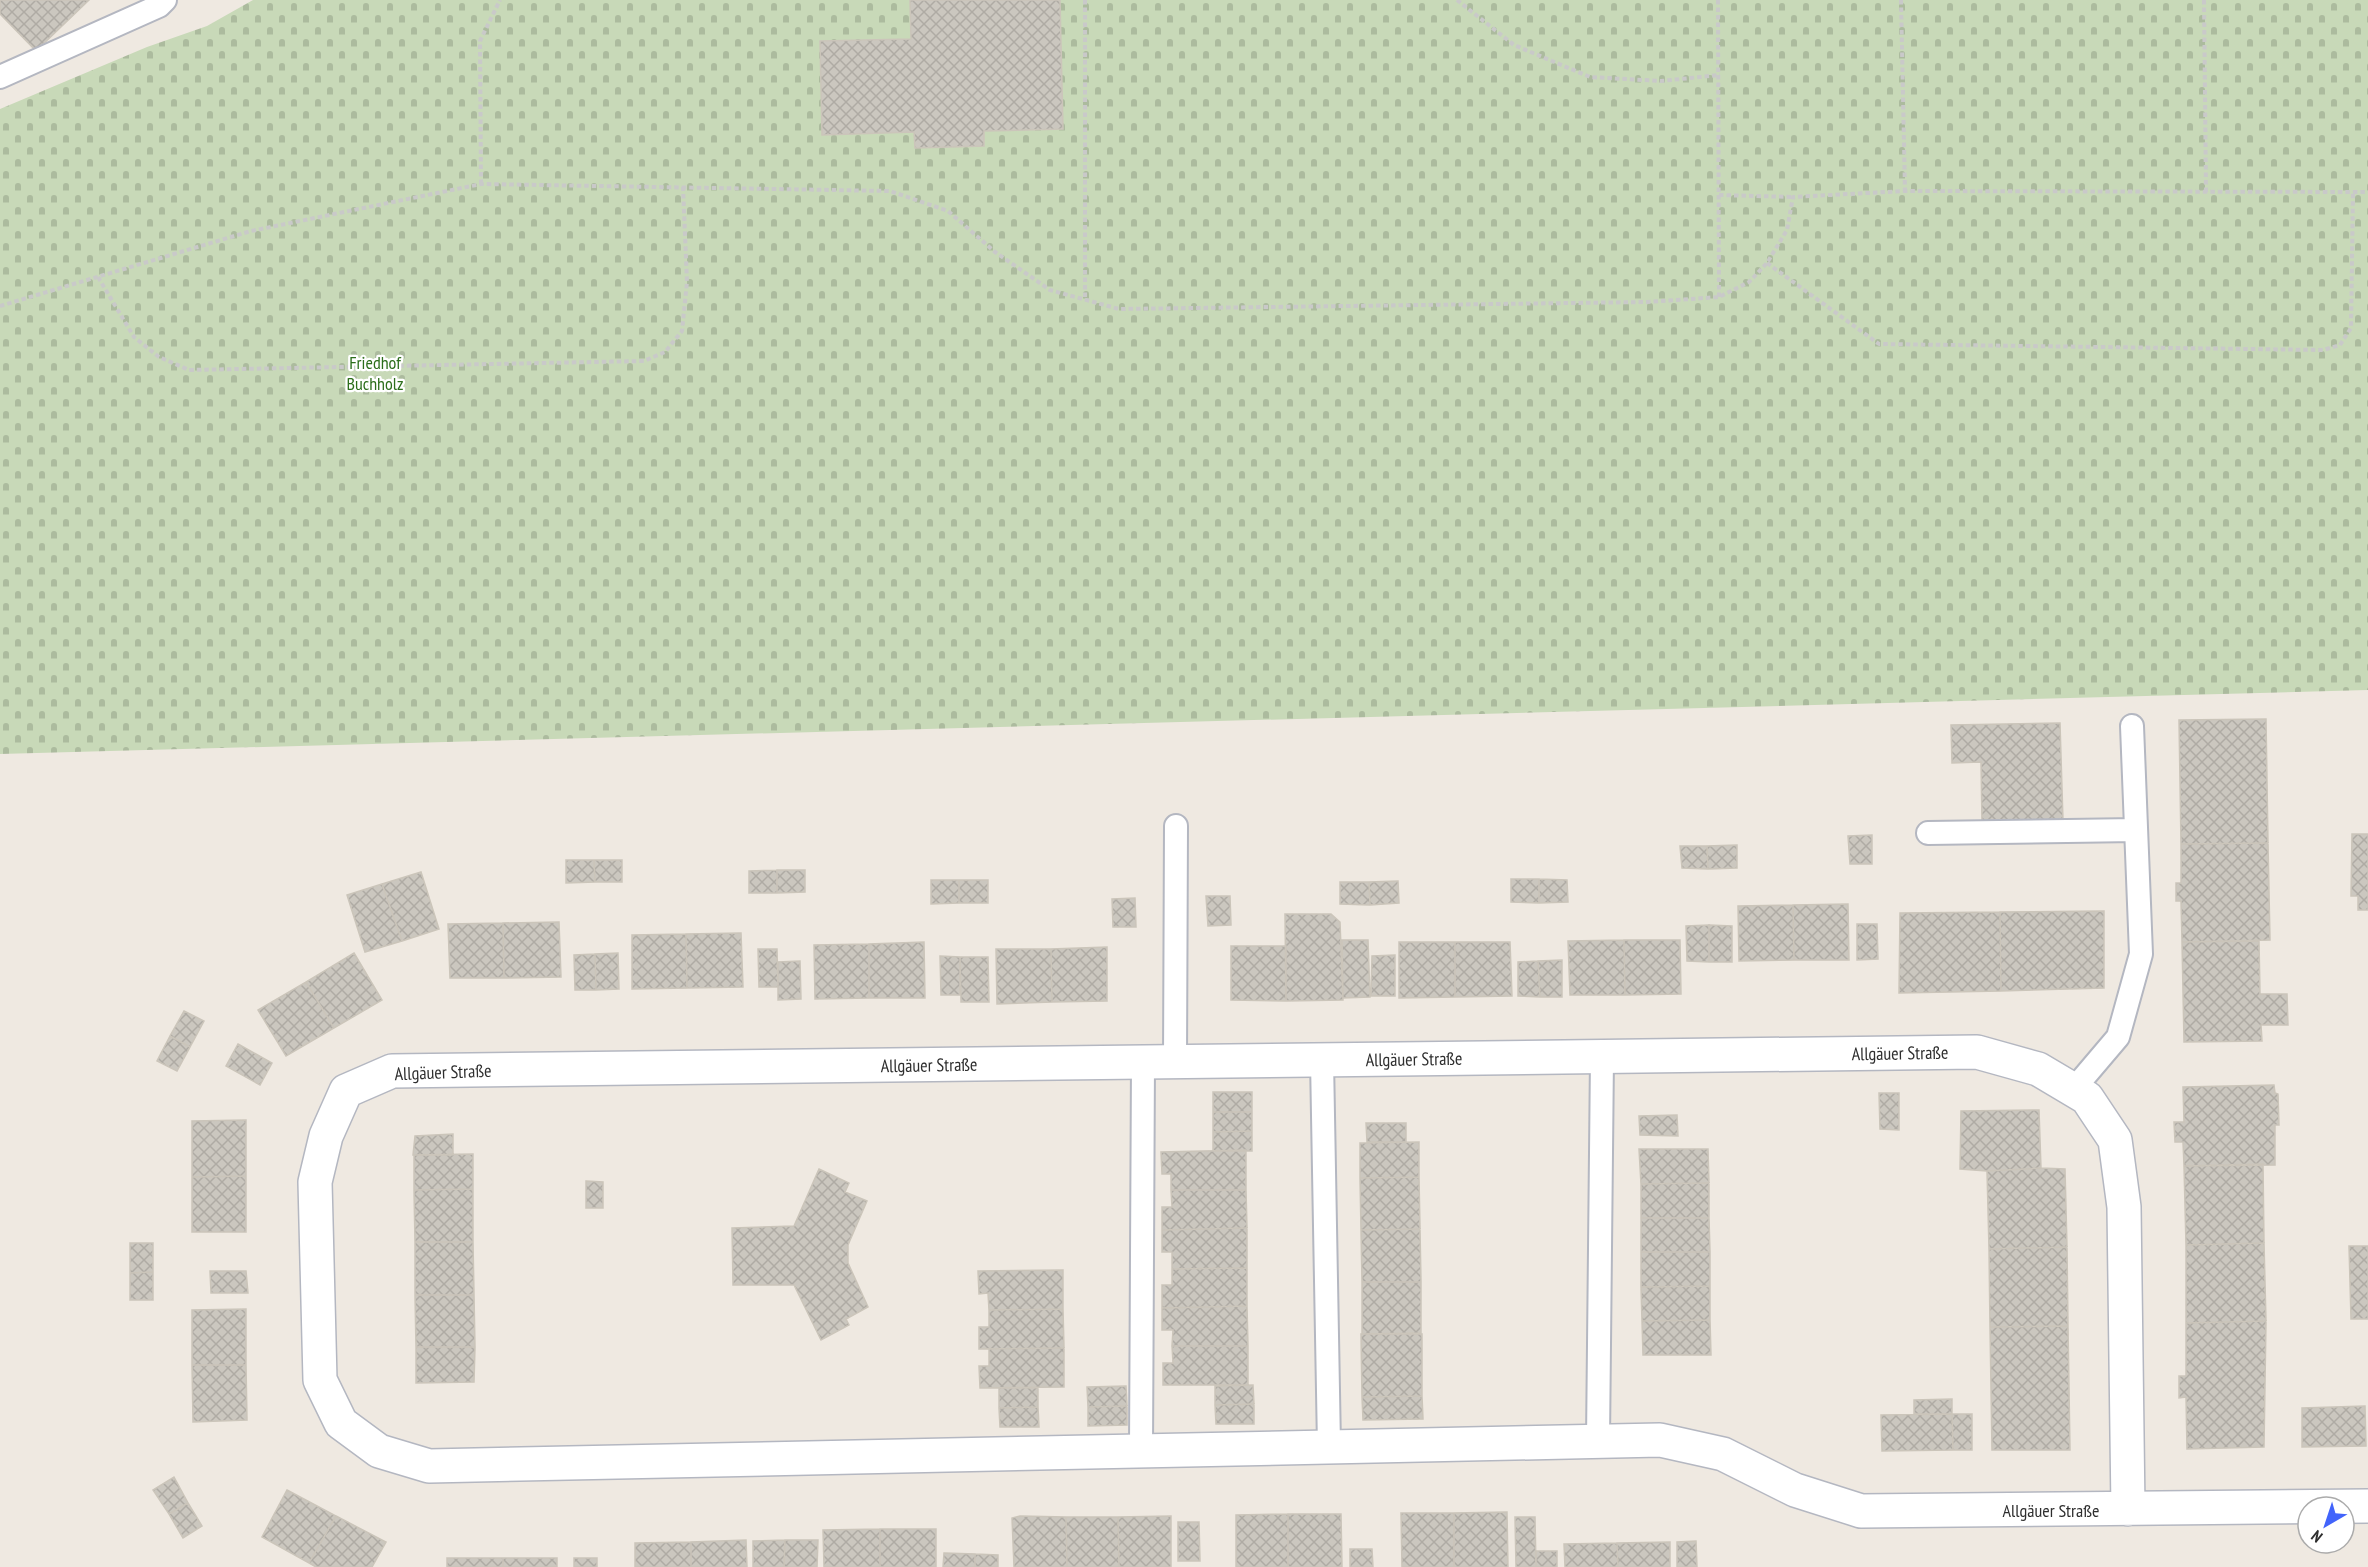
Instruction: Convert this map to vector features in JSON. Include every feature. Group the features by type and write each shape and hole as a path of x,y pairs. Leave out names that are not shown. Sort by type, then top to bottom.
{"street":[{"name":"Allgäuer Straße","path":"2128,1509 2124,1207 2115,1140 2086,1098 2038,1069 1977,1052 392,1071 346,1091 326,1136 315,1182 320,1380 341,1423 379,1451 429,1466 1660,1440 1723,1454 1795,1490 1861,1511 2128,1509 2368,1506"}],"lane":[{"path":"0,77 159,6 165,0"},
{"path":"2073,1090 2118,1037 2140,954 2132,726"},
{"path":"1175,1062 1176,826"},
{"path":"1928,833 2136,830"},
{"path":"1598,1440 1602,1057"},
{"path":"1322,1060 1329,1446"},
{"path":"1141,1450 1143,1062"}],"path":[{"path":"481,184 480,41 500,0"},
{"path":"1085,0 1085,300"},
{"path":"1457,0 1514,45 1590,76 1661,81 1720,75"},
{"path":"1718,0 1719,297"},
{"path":"1901,0 1905,191"},
{"path":"2204,0 2206,192"},
{"path":"0,306 251,231 481,184 890,191 948,211 995,252 1050,290 1119,309 1647,302 1719,297 1749,282 1767,263 1787,230 1793,197"},
{"path":"98,277 134,337 159,357 189,370 644,361 665,352 682,331 687,282 683,187"},
{"path":"1719,195 1793,197 1905,191 2368,192"},
{"path":"1767,263 1879,344 2323,350 2340,345 2350,328 2352,192"}],"green space":[{"name":"Friedhof Buchholz","path":"253,0 2368,0 2368,690 0,754 0,109 147,47 207,26"}],"building":[{"path":"0,0 89,0 36,51 0,14"},
{"path":"910,0 1060,0 1063,129 984,131 984,146 915,148 914,132 822,135 820,41 911,39"},
{"path":"2266,719 2268,843 2181,844 2179,720"},
{"path":"2060,723 2063,821 1982,823 1981,762 1952,763 1951,725"},
{"path":"2352,834 2368,834 2368,910 2358,910 2358,896 2351,896"},
{"path":"1872,835 1872,864 1850,864 1848,836"},
{"path":"2268,843 2270,940 2182,942 2181,901 2176,901 2176,883 2181,883 2181,844"},
{"path":"1737,845 1737,868 1708,869 1707,846"},
{"path":"1680,846 1707,846 1708,869 1682,868"},
{"path":"566,860 594,860 595,882 566,883"},
{"path":"594,860 622,860 622,882 595,882"},
{"path":"777,870 777,893 749,893 749,871"},
{"path":"777,870 805,870 805,892 777,893"},
{"path":"421,872 439,929 402,941 382,884"},
{"path":"1511,879 1539,879 1539,903 1511,902"},
{"path":"1539,879 1567,880 1568,902 1539,903"},
{"path":"931,880 959,880 959,903 931,904"},
{"path":"959,880 988,880 988,903 959,903"},
{"path":"1398,881 1399,903 1370,905 1369,882"},
{"path":"1340,882 1369,882 1370,905 1340,904"},
{"path":"382,884 402,941 365,952 347,895"},
{"path":"1206,896 1230,896 1231,925 1208,926"},
{"path":"1135,898 1136,927 1113,927 1112,899"},
{"path":"1848,904 1849,960 1794,960 1793,905"},
{"path":"1793,905 1794,960 1739,961 1738,906"},
{"path":"2104,911 2104,988 2001,991 2000,912"},
{"path":"2000,912 2001,991 1899,993 1900,913"},
{"path":"1285,914 1331,914 1340,922 1343,1000 1286,1001"},
{"path":"559,922 561,977 504,978 503,923"},
{"path":"503,923 504,978 450,978 448,924"},
{"path":"1857,924 1877,924 1878,959 1857,960"},
{"path":"1709,925 1709,962 1687,961 1686,926"},
{"path":"1709,925 1732,926 1732,962 1709,962"},
{"path":"741,933 743,987 687,988 686,934"},
{"path":"686,934 687,988 632,989 632,935"},
{"path":"1342,940 1368,940 1370,997 1343,998"},
{"path":"1624,940 1625,995 1570,995 1568,941"},
{"path":"1624,940 1680,940 1681,994 1625,995"},
{"path":"2259,941 2260,994 2287,994 2288,1025 2261,1025 2262,1041 2184,1042 2182,942"},
{"path":"924,942 925,998 869,998 869,944"},
{"path":"1399,942 1455,942 1455,997 1399,998"},
{"path":"1455,942 1510,942 1512,996 1455,997"},
{"path":"869,944 869,998 815,999 814,945"},
{"path":"1231,946 1286,946 1286,1001 1231,1000"},
{"path":"1107,947 1107,1001 1052,1002 1051,949"},
{"path":"758,949 777,949 778,987 759,987"},
{"path":"996,949 1051,949 1052,1002 997,1004"},
{"path":"354,953 382,1000 334,1028 306,982"},
{"path":"618,953 619,989 596,990 595,954"},
{"path":"595,954 596,990 575,990 574,955"},
{"path":"1395,955 1395,996 1371,996 1372,956"},
{"path":"940,956 960,957 960,995 941,995"},
{"path":"960,957 988,957 989,1002 961,1002"},
{"path":"1562,960 1562,997 1540,997 1538,961"},
{"path":"800,961 801,999 778,1000 778,962"},
{"path":"1538,961 1540,997 1518,996 1518,962"},
{"path":"306,982 334,1028 286,1056 258,1010"},
{"path":"184,1011 204,1021 190,1047 170,1036"},
{"path":"170,1036 190,1047 177,1071 157,1061"},
{"path":"238,1044 272,1063 260,1085 226,1066"},
{"path":"2274,1085 2275,1093 2278,1094 2279,1125 2275,1125 2275,1165 2184,1166 2183,1142 2175,1142 2174,1122 2184,1122 2183,1087"},
{"path":"1213,1092 1252,1092 1252,1112 1213,1112"},
{"path":"1879,1093 1899,1093 1899,1130 1880,1129"},
{"path":"2039,1110 2041,1168 1987,1171 1960,1169 1961,1111"},
{"path":"1213,1112 1252,1112 1252,1131 1213,1132"},
{"path":"1677,1115 1678,1136 1640,1135 1639,1116"},
{"path":"246,1120 246,1176 192,1177 192,1121"},
{"path":"1366,1123 1406,1123 1406,1142 1367,1142"},
{"path":"1252,1131 1252,1151 1213,1151 1213,1132"},
{"path":"453,1134 453,1155 413,1155 415,1136"},
{"path":"1419,1142 1419,1177 1360,1178 1360,1143"},
{"path":"1639,1149 1708,1149 1709,1183 1641,1184"},
{"path":"1246,1150 1246,1190 1171,1190 1171,1174 1162,1174 1161,1152"},
{"path":"473,1154 473,1189 414,1190 414,1155"},
{"path":"2263,1164 2264,1243 2186,1245 2184,1166"},
{"path":"819,1169 849,1183 845,1192 867,1201 848,1245 848,1263 868,1307 846,1319 849,1325 821,1340 794,1285 733,1285 732,1228 794,1226"},
{"path":"2065,1169 2067,1247 1989,1249 1987,1171"},
{"path":"246,1176 246,1232 192,1232 192,1177"},
{"path":"1419,1177 1420,1229 1361,1230 1360,1178"},
{"path":"586,1181 603,1182 603,1208 586,1208"},
{"path":"1709,1183 1709,1218 1641,1218 1641,1184"},
{"path":"473,1189 473,1242 415,1242 414,1190"},
{"path":"1171,1190 1246,1190 1247,1228 1162,1230 1162,1207 1172,1207"},
{"path":"1641,1218 1709,1218 1710,1252 1641,1252"},
{"path":"1247,1228 1247,1268 1172,1269 1172,1252 1162,1252 1162,1230"},
{"path":"1420,1229 1421,1282 1362,1282 1361,1230"},
{"path":"415,1242 473,1242 474,1295 415,1295"},
{"path":"130,1243 153,1243 153,1272 130,1273"},
{"path":"2264,1243 2266,1321 2186,1323 2186,1245"},
{"path":"2349,1246 2368,1246 2368,1319 2351,1319"},
{"path":"2067,1247 2068,1326 1990,1327 1989,1249"},
{"path":"1641,1252 1710,1252 1710,1286 1641,1287"},
{"path":"1247,1268 1247,1306 1162,1308 1162,1285 1172,1285 1172,1269"},
{"path":"1063,1270 1063,1309 989,1310 988,1293 979,1294 978,1271"},
{"path":"210,1271 246,1271 248,1293 211,1293"},
{"path":"153,1272 153,1300 130,1300 130,1273"},
{"path":"1362,1282 1421,1282 1421,1333 1362,1334"},
{"path":"1710,1286 1710,1320 1642,1321 1641,1287"},
{"path":"415,1295 474,1295 475,1347 416,1347"},
{"path":"1247,1306 1248,1346 1172,1346 1173,1330 1162,1330 1162,1308"},
{"path":"246,1309 246,1365 192,1365 192,1310"},
{"path":"1063,1309 1064,1348 979,1349 979,1327 989,1327 989,1310"},
{"path":"1710,1320 1711,1355 1643,1355 1642,1321"},
{"path":"2266,1321 2264,1447 2187,1449 2186,1397 2179,1398 2179,1376 2186,1376 2186,1323"},
{"path":"2068,1326 2070,1450 1992,1450 1990,1327"},
{"path":"1361,1334 1422,1334 1422,1396 1362,1397"},
{"path":"1172,1346 1248,1346 1248,1385 1163,1385 1163,1363 1173,1363"},
{"path":"416,1347 475,1347 474,1382 416,1383"},
{"path":"1064,1348 1064,1387 980,1388 979,1366 989,1366 989,1349"},
{"path":"192,1365 246,1365 247,1420 193,1422"},
{"path":"1253,1385 1254,1404 1215,1405 1215,1386"},
{"path":"1126,1386 1127,1406 1088,1407 1087,1387"},
{"path":"999,1388 1038,1388 1038,1407 999,1408"},
{"path":"1422,1396 1423,1419 1363,1420 1362,1397"},
{"path":"1952,1399 1952,1414 1914,1414 1914,1400"},
{"path":"1254,1404 1254,1424 1216,1424 1215,1405"},
{"path":"1127,1406 1127,1425 1088,1426 1088,1407"},
{"path":"2365,1406 2366,1446 2302,1447 2302,1408"},
{"path":"1038,1407 1039,1427 1000,1427 999,1408"},
{"path":"1952,1414 1953,1450 1882,1451 1881,1415"},
{"path":"1952,1414 1972,1414 1972,1450 1953,1450"},
{"path":"174,1477 188,1503 169,1514 153,1490"},
{"path":"287,1490 336,1516 309,1563 262,1537"},
{"path":"188,1503 202,1526 183,1538 169,1514"},
{"path":"1507,1512 1508,1567 1454,1567 1454,1513"},
{"path":"1401,1513 1454,1513 1454,1567 1402,1567"},
{"path":"1288,1514 1288,1567 1236,1567 1236,1515"},
{"path":"1288,1514 1341,1514 1342,1567 1288,1567"},
{"path":"336,1516 386,1542 372,1567 316,1567 309,1563"},
{"path":"1020,1516 1066,1517 1067,1567 1014,1567 1012,1518"},
{"path":"1171,1516 1171,1567 1119,1567 1118,1517"},
{"path":"1066,1517 1118,1517 1119,1567 1067,1567"},
{"path":"1515,1517 1535,1517 1536,1567 1516,1567"},
{"path":"1178,1522 1199,1522 1200,1561 1178,1561"},
{"path":"880,1529 936,1529 936,1567 880,1567"},
{"path":"880,1529 880,1567 824,1567 823,1530"},
{"path":"746,1540 747,1567 691,1567 691,1542"},
{"path":"785,1540 818,1540 817,1567 784,1567"},
{"path":"785,1540 784,1567 753,1567 753,1541"},
{"path":"1696,1541 1697,1567 1677,1567 1677,1542"},
{"path":"691,1542 691,1567 635,1567 635,1543"},
{"path":"1670,1542 1670,1567 1618,1567 1617,1543"},
{"path":"1617,1543 1618,1567 1565,1567 1564,1544"},
{"path":"1350,1549 1372,1549 1373,1567 1350,1567"},
{"path":"1536,1551 1557,1551 1557,1567 1536,1567"},
{"path":"944,1553 975,1554 975,1567 943,1567"},
{"path":"975,1554 998,1555 998,1567 975,1567"},
{"path":"447,1558 503,1558 503,1567 447,1567"},
{"path":"503,1558 557,1558 557,1567 503,1567"},
{"path":"574,1558 597,1558 597,1567 574,1567"}]}
